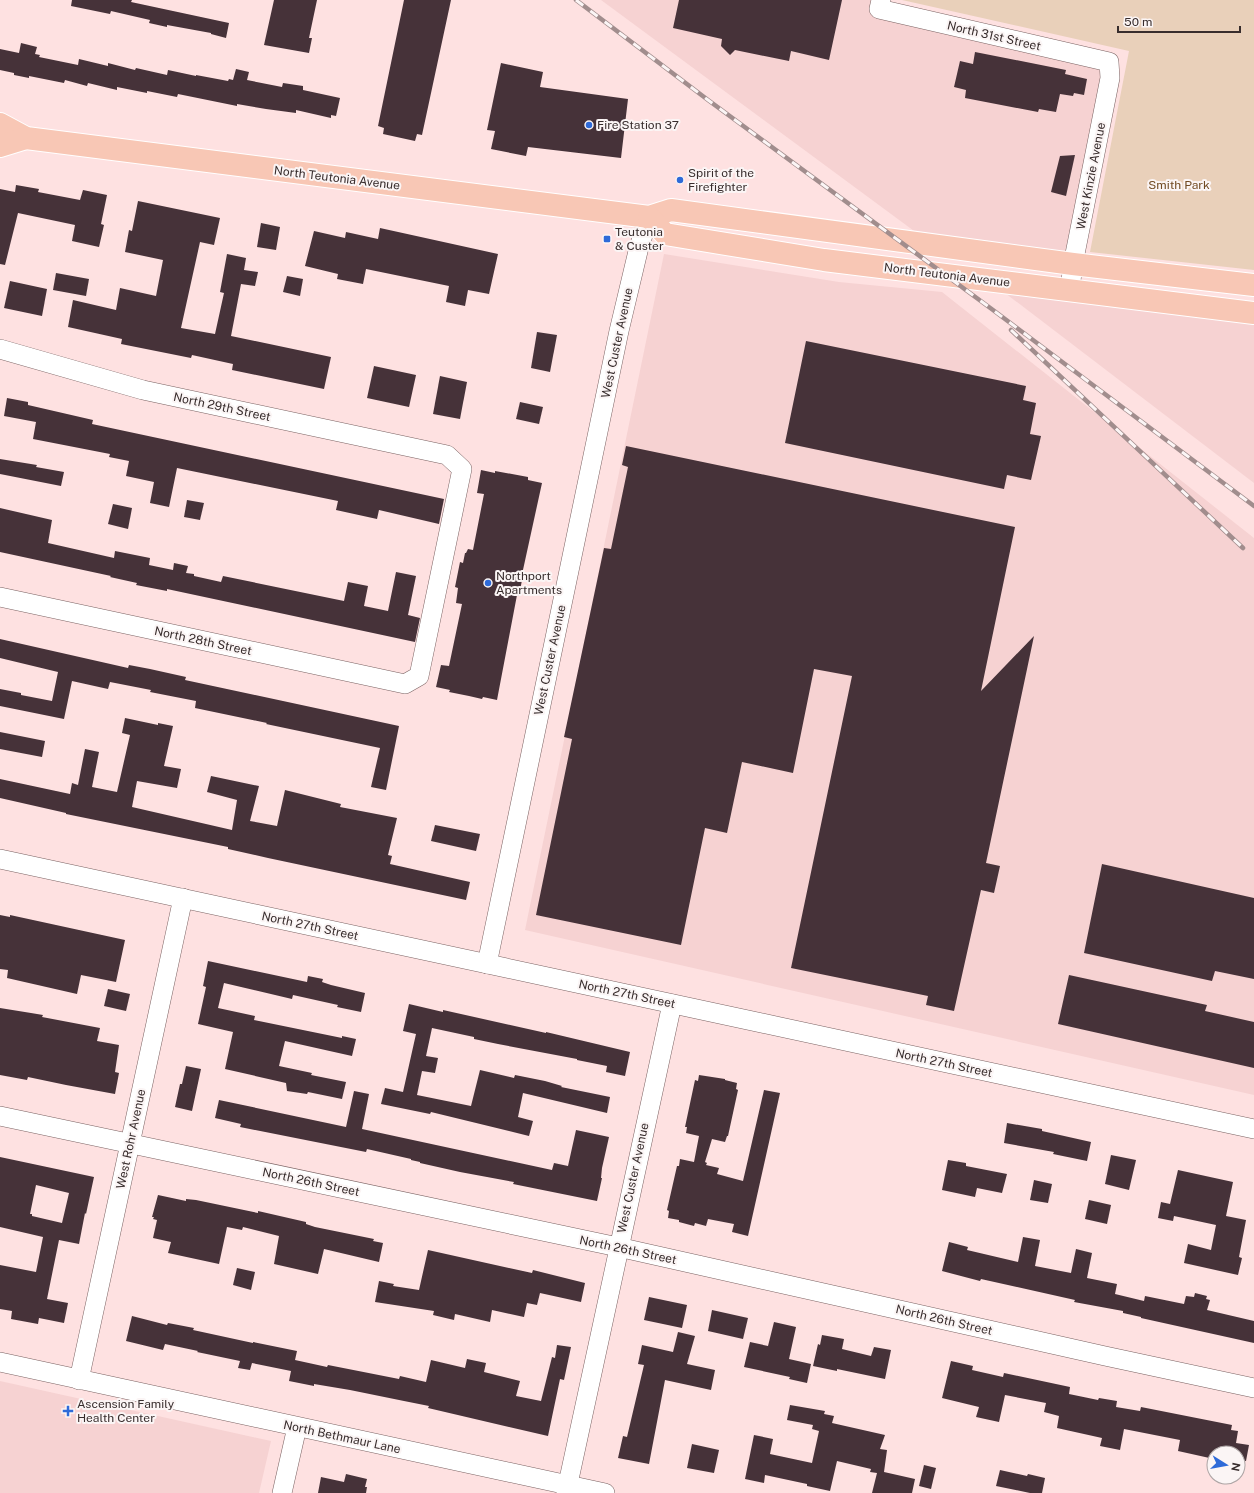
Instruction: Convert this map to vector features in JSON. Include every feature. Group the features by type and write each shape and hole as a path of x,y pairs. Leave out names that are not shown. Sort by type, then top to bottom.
{"main road":[{"name":"North Teutonia Avenue","path":"0,124 26,138 649,217 671,210 1073,264 1254,284"},
{"name":"North Teutonia Avenue","path":"0,146 26,138"},
{"name":"North Teutonia Avenue","path":"649,217 665,234 824,260 1070,289 1254,313"}],"street":[{"name":"North 31st Street","path":"880,5 1109,62"},
{"name":"West Kinzie Avenue","path":"1070,289 1073,264 1110,78 1109,62"},
{"name":"West Custer Avenue","path":"486,964 619,331 639,247 649,217"},
{"name":"North 29th Street","path":"0,349 143,390 447,455 462,469 419,676 405,684"},
{"name":"North 28th Street","path":"0,597 405,684"},
{"name":"North 27th Street","path":"0,859 1254,1129"},
{"name":"West Rohr Avenue","path":"79,1380 183,898"},
{"name":"West Custer Avenue","path":"567,1489 618,1247 672,1004"},
{"name":"North 26th Street","path":"0,1116 618,1247 1254,1388"},
{"name":"North Bethmaur Lane","path":"0,1362 297,1427 567,1489 605,1493"},
{"path":"282,1493 297,1427"}],"shaded area":[{"path":"601,0 881,0 1109,62 1073,264 933,245"},
{"path":"664,254 839,282 942,292 1254,538 1254,1095 525,930"},
{"path":"988,280 1254,313 1254,483"},
{"name":"Ascension Family Health Center","path":"0,1381 271,1441 259,1493 0,1493"}],"green space":[{"name":"Smith Park","path":"902,0 1254,0 1254,270 1090,252 1129,51"}],"building":[{"path":"72,0 132,0 131,2 229,23 226,38 211,33 149,23 150,20 111,11 110,14 71,6"},
{"path":"274,0 317,0 309,38 312,38 309,53 264,45"},
{"path":"404,0 451,0 422,135 417,134 415,141 383,134 384,128 378,126"},
{"path":"679,0 842,0 829,60 791,51 789,61 735,50 730,55 721,46 722,39 673,28"},
{"path":"21,43 37,47 35,54 40,55 39,57 78,65 79,59 108,66 108,63 135,70 136,68 167,75 168,70 228,81 229,79 233,80 236,69 249,72 247,80 282,87 283,83 303,86 303,90 340,98 336,116 331,115 331,118 296,110 296,113 237,104 237,106 178,94 177,97 117,87 117,90 88,83 87,86 65,80 64,83 29,76 29,78 0,70 0,49 19,53"},
{"path":"975,52 1066,70 1065,74 1087,79 1084,95 1074,93 1073,96 1060,94 1056,112 1039,109 1038,112 965,98 966,90 954,87 960,61 973,64"},
{"path":"501,63 543,72 540,87 628,99 621,158 528,147 526,156 491,149 495,131 487,130"},
{"path":"1075,155 1066,196 1051,192 1060,156"},
{"path":"16,185 39,189 38,192 80,200 83,190 107,195 101,224 104,225 99,247 72,241 75,225 18,213 5,265 0,264 0,189 15,192"},
{"path":"138,201 220,218 214,245 200,242 181,328 215,334 224,293 220,292 227,254 246,258 244,270 258,272 255,286 241,284 231,336 331,357 324,389 232,370 233,364 192,355 191,358 121,344 122,339 68,327 73,300 116,310 120,288 156,296 163,260 125,252 129,230 132,231"},
{"path":"261,223 280,227 276,250 257,247"},
{"path":"380,228 498,254 489,294 468,290 465,306 446,302 449,286 366,269 363,284 337,279 338,274 305,266 314,231 345,238 346,232 378,239"},
{"path":"56,273 89,279 86,296 53,290"},
{"path":"287,276 303,279 300,296 283,292"},
{"path":"10,281 47,289 42,316 4,308"},
{"path":"537,332 557,335 550,372 531,368"},
{"path":"806,341 1026,386 1023,400 1036,403 1030,434 1041,436 1031,480 1007,475 1004,489 785,443"},
{"path":"374,366 416,375 409,407 367,398"},
{"path":"440,376 467,382 460,419 433,414"},
{"path":"7,398 28,402 28,405 93,420 92,424 444,499 439,524 379,510 377,519 336,510 338,501 177,468 169,507 150,503 154,482 126,476 129,461 109,457 110,454 33,439 36,422 4,416"},
{"path":"520,402 543,407 539,424 516,419"},
{"path":"626,446 1015,527 981,691 1034,636 986,863 1000,866 994,893 981,890 954,1011 926,1005 928,996 791,968 852,676 814,669 793,773 742,762 727,833 705,828 681,945 536,915 572,739 564,737 604,548 611,549 628,467 622,465"},
{"path":"0,459 37,465 36,467 64,472 61,486 0,474"},
{"name":"Northport Apartments","path":"481,470 528,477 528,480 542,483 521,579 519,596 517,595 497,700 483,697 482,699 449,692 450,690 436,687 441,665 449,666 462,604 456,603 458,588 455,587 460,562 463,563 465,553 468,549 473,550 484,494 477,493"},
{"path":"187,500 204,503 200,520 184,517"},
{"path":"113,504 132,508 128,529 108,524"},
{"path":"0,508 52,520 48,543 114,558 115,551 150,558 149,565 173,570 174,563 188,566 186,573 221,582 223,576 344,601 348,582 368,586 364,606 388,611 396,572 416,576 408,615 420,618 415,642 167,589 167,591 136,585 137,583 110,577 111,576 0,552"},
{"path":"0,639 128,668 129,665 150,669 186,677 185,680 399,726 386,790 371,787 380,748 195,708 196,701 150,692 151,690 110,682 108,689 72,681 64,719 0,706 0,689 52,701 58,672 0,658"},
{"path":"125,718 158,725 158,723 173,726 164,766 181,769 177,788 137,781 132,807 232,830 237,800 207,792 211,776 259,786 250,821 277,826 285,790 341,804 340,807 397,818 388,855 392,856 390,864 470,882 466,900 268,858 228,849 228,847 66,814 0,798 0,779 70,794 72,783 78,785 85,749 99,752 92,787 117,792 130,735 122,733"},
{"path":"0,732 45,741 42,757 0,749"},
{"path":"435,825 480,834 476,851 431,841"},
{"path":"1102,864 1254,898 1254,979 1215,971 1212,981 1084,953"},
{"path":"0,915 10,917 10,915 125,940 116,982 81,975 77,994 7,978 8,970 0,969"},
{"path":"208,961 307,982 308,976 323,979 322,982 365,993 361,1012 337,1007 338,1005 293,995 292,999 224,983 218,1008 255,1016 254,1020 342,1038 342,1036 356,1039 352,1056 285,1041 279,1066 312,1073 311,1075 346,1082 342,1099 308,1092 307,1094 287,1091 286,1083 225,1069 233,1032 198,1024 206,987 203,986"},
{"path":"1069,975 1207,1005 1205,1011 1254,1022 1254,1068 1058,1024"},
{"path":"108,989 130,994 126,1011 104,1006"},
{"path":"409,1004 546,1032 630,1052 625,1076 606,1072 607,1066 474,1039 474,1037 432,1028 426,1056 438,1058 435,1073 422,1071 417,1095 471,1106 480,1070 514,1078 515,1075 545,1081 562,1086 561,1087 610,1097 607,1113 523,1093 518,1117 533,1121 529,1136 431,1112 430,1114 381,1104 385,1088 403,1092 416,1034 403,1031"},
{"path":"0,1008 43,1015 42,1017 100,1028 97,1041 119,1045 115,1072 119,1073 115,1094 28,1077 27,1080 0,1075"},
{"path":"186,1066 201,1069 192,1111 175,1107"},
{"path":"699,1075 725,1079 737,1083 736,1089 738,1090 728,1136 725,1142 712,1139 705,1162 707,1163 706,1165 719,1168 717,1174 743,1181 764,1090 780,1093 748,1236 732,1232 734,1224 708,1219 706,1226 695,1223 694,1226 679,1222 679,1220 668,1218 669,1211 667,1210 680,1159 694,1162 699,1136 686,1133 687,1127 685,1127 695,1080 698,1081"},
{"path":"354,1091 369,1094 362,1129 552,1170 554,1163 568,1166 576,1130 609,1137 597,1201 420,1163 411,1159 367,1149 366,1152 240,1127 241,1124 215,1118 219,1100 346,1127"},
{"path":"1007,1123 1042,1129 1042,1131 1091,1142 1087,1161 1053,1154 1054,1152 1004,1143"},
{"path":"1111,1155 1136,1160 1129,1190 1105,1184"},
{"path":"0,1157 94,1177 79,1244 59,1240 47,1299 68,1303 64,1323 39,1318 38,1324 11,1319 12,1311 0,1309 0,1265 36,1272 43,1237 0,1227","holes":["36,1185 69,1193 62,1223 32,1216 32,1214 30,1214"]},
{"path":"948,1160 966,1163 966,1166 1007,1174 1002,1193 977,1188 975,1197 942,1190"},
{"path":"1178,1170 1233,1182 1226,1216 1246,1220 1239,1257 1242,1258 1238,1275 1184,1263 1188,1244 1211,1250 1216,1225 1174,1216 1173,1221 1158,1218 1161,1202 1170,1204"},
{"path":"1034,1180 1052,1184 1048,1203 1030,1200"},
{"path":"158,1195 186,1201 186,1199 196,1200 258,1213 258,1211 306,1222 306,1224 315,1227 374,1239 373,1241 383,1243 379,1262 324,1249 318,1274 274,1264 279,1236 243,1227 242,1230 227,1227 219,1264 168,1253 171,1242 153,1238 157,1220 153,1219 154,1217 152,1217"},
{"path":"1089,1200 1111,1205 1107,1224 1085,1219"},
{"path":"1023,1237 1040,1240 1035,1266 1071,1273 1076,1249 1092,1253 1087,1278 1117,1284 1115,1294 1144,1301 1145,1296 1184,1304 1186,1296 1194,1297 1195,1293 1207,1296 1206,1299 1210,1300 1207,1310 1254,1321 1254,1343 1141,1318 1123,1313 1123,1311 1074,1302 1075,1300 981,1279 980,1281 942,1271 949,1242 968,1247 967,1250 1018,1262"},
{"path":"428,1250 532,1273 533,1270 585,1283 581,1302 540,1293 537,1305 527,1303 524,1317 492,1310 490,1322 455,1314 454,1320 433,1315 434,1311 375,1302 379,1281 394,1284 393,1286 419,1290"},
{"path":"237,1268 255,1272 251,1290 233,1285"},
{"path":"649,1297 687,1305 682,1328 644,1320"},
{"path":"712,1310 748,1318 743,1339 708,1331"},
{"path":"132,1316 167,1325 168,1323 194,1328 193,1330 297,1351 295,1360 399,1379 400,1376 426,1382 431,1360 465,1368 467,1359 486,1363 484,1372 520,1381 516,1396 541,1401 552,1357 555,1358 557,1345 571,1347 564,1380 560,1379 548,1436 428,1408 429,1406 350,1390 314,1384 314,1386 289,1381 291,1371 252,1363 250,1370 238,1368 240,1361 165,1344 163,1350 126,1341"},
{"path":"774,1322 796,1327 789,1359 811,1364 807,1383 789,1379 790,1377 744,1367 750,1342 768,1346"},
{"path":"678,1332 695,1336 687,1364 715,1370 711,1390 665,1380 649,1464 618,1458 623,1436 627,1437 644,1365 638,1364 642,1345 673,1352"},
{"path":"822,1335 844,1339 842,1349 871,1356 874,1347 891,1350 885,1379 837,1369 837,1371 813,1366 818,1344 820,1345"},
{"path":"951,1361 973,1366 972,1370 1003,1377 1004,1373 1070,1387 1069,1394 1098,1400 1099,1398 1117,1401 1116,1407 1140,1411 1141,1407 1232,1425 1231,1430 1238,1431 1236,1443 1249,1445 1246,1461 1246,1445 1206,1445 1206,1457 1178,1451 1180,1440 1124,1429 1120,1450 1100,1446 1102,1438 1057,1428 1059,1416 1044,1412 1046,1403 1005,1395 999,1422 976,1417 979,1407 942,1398"},
{"path":"790,1405 825,1411 824,1414 834,1416 832,1423 885,1435 880,1449 887,1450 884,1472 915,1479 912,1493 872,1493 877,1473 870,1472 871,1469 837,1461 830,1491 807,1486 807,1484 765,1475 764,1483 745,1479 754,1435 773,1439 770,1454 812,1463 819,1431 812,1429 813,1425 787,1420"},
{"path":"692,1444 719,1450 714,1473 687,1468"},
{"path":"924,1465 936,1468 931,1489 919,1486"},
{"path":"1000,1470 1045,1478 1042,1493 1030,1493 996,1486"},
{"path":"346,1474 367,1479 365,1487 367,1487 366,1493 318,1493 321,1477 344,1482"}],"railway":[{"path":"576,0 1254,506"},
{"path":"1011,330 1243,548"}],"place":[{"name":"Fire Station 37","path":"589,125"},
{"name":"Spirit of the Firefighter","path":"680,180"},
{"name":"Teutonia & Custer","path":"607,239"},
{"name":"Northport Apartments","path":"488,583"},
{"name":"Ascension Family Health Center","path":"68,1411"}]}
